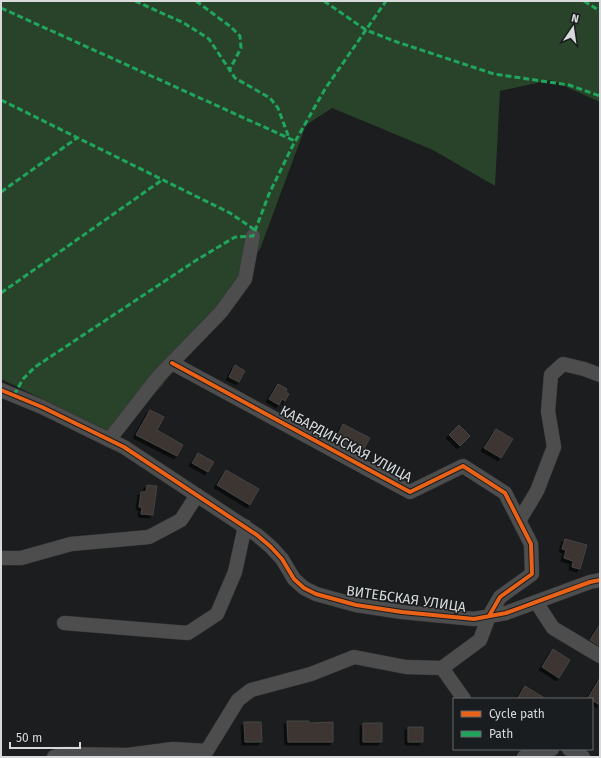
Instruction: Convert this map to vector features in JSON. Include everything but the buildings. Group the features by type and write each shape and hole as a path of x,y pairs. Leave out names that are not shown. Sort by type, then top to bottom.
{"street":[{"path":"109,440 158,377 221,312 245,279 253,236"},
{"name":"КАБАРДИНСКАЯ УЛИЦА","path":"172,363 410,492 463,466 505,493 531,544 532,574 500,597 489,616"},
{"path":"519,522 537,491 554,447 548,411 551,375 563,364 600,375"},
{"name":"ВИТЕБСКАЯ УЛИЦА","path":"1,390 42,407 124,447 257,535 282,559 294,578 304,588 316,594 356,605 402,612 474,619 506,613 590,582 600,580"},
{"path":"1,558 20,558 71,544 149,538 181,520 197,495"},
{"path":"64,623 188,633 217,614 235,572 245,526"},
{"path":"536,602 554,628 600,656"},
{"path":"54,757 64,754 128,755 173,749 205,754 238,700 251,690 311,674 354,657 406,667 442,668 480,640 489,616"},
{"path":"442,668 464,698"},
{"path":"524,757 542,750"},
{"path":"571,750 583,757"}],"green space":[{"path":"1,1 600,1 600,102 551,80 500,91 495,186 433,150 332,108 306,125 260,249 161,387 114,434 1,379"}],"marked path":[{"path":"135,1 184,23 209,39 235,78 270,98 278,108 289,138"},
{"path":"196,1 231,27 240,36 241,48 230,69"},
{"path":"324,1 366,30 397,42 494,74 569,85 600,96"},
{"path":"14,395 23,379 35,367 195,261 235,237 253,236 269,194 292,147 325,89 386,1"},
{"path":"584,1 600,11"},
{"path":"1,8 295,141"},
{"path":"1,100 230,213 255,230"},
{"path":"1,192 77,138"},
{"path":"1,293 162,180"}],"cycle path":[{"path":"172,363 410,492 463,466 505,493 531,544 532,574 500,597 489,616"},
{"path":"1,390 42,407 124,447 257,535 282,559 294,579 304,588 316,594 356,605 402,612 474,619 506,613 590,582 600,580"}]}
